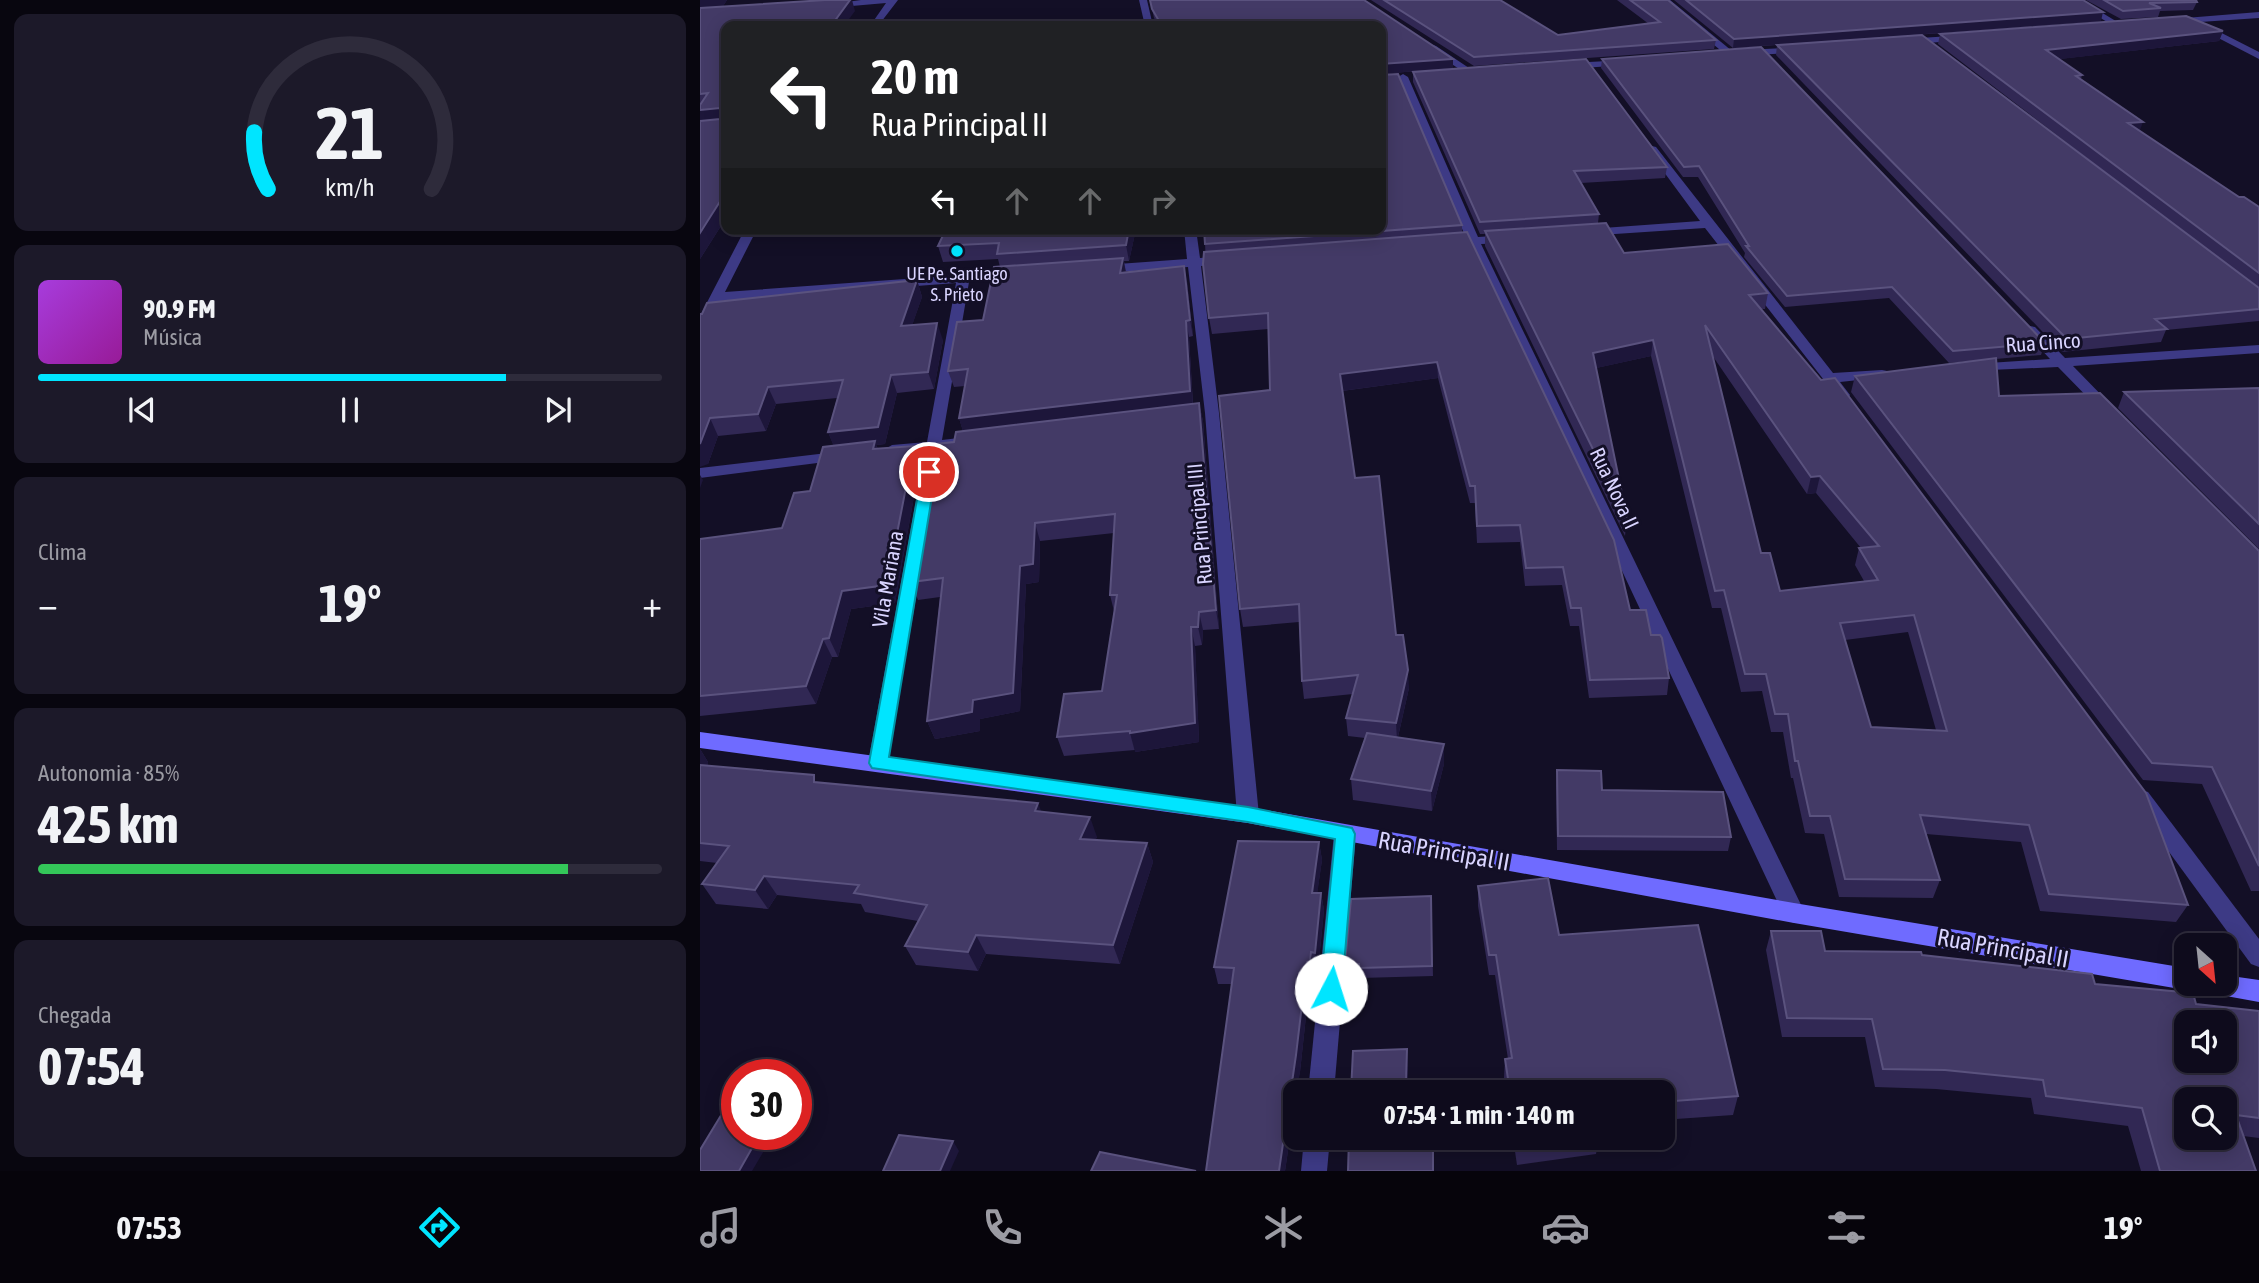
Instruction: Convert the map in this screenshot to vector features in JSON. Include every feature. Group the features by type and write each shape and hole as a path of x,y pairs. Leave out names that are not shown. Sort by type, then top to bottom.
{"street":[{"path":"824,5 893,0"},
{"path":"878,21 893,0"},
{"path":"1143,0 1148,21"},
{"path":"1665,0 1729,54"},
{"path":"2075,0 2120,26"},
{"path":"2167,22 2259,15"},
{"path":"2190,20 2259,56"},
{"path":"2094,28 2132,25"},
{"path":"1896,42 1975,36"},
{"path":"1923,40 1934,48"},
{"path":"1426,43 1470,72"},
{"path":"1715,55 1769,57 1817,48"},
{"path":"1563,66 1594,70 1632,61"},
{"path":"1457,73 1483,71"},
{"name":"Rua Nova II","path":"1404,77 1474,242 1794,913"},
{"path":"1645,139 1707,224 1855,411"},
{"path":"1570,234 1707,224"},
{"path":"700,329 748,235"},
{"name":"Rua Principal III","path":"1191,235 1196,262 1206,414 1248,814"},
{"path":"1433,244 1529,237"},
{"path":"1086,270 1238,259"},
{"path":"716,297 1031,274"},
{"name":"Vila Mariana","path":"878,763 963,279"},
{"path":"2022,321 2117,419"},
{"name":"Rua Cinco","path":"1952,369 2259,349"},
{"path":"1830,378 1898,373"},
{"path":"700,473 973,441"},
{"name":"Rua Principal II","path":"700,740 1248,814 1345,834 2174,977"},
{"path":"2127,779 2259,957"},
{"path":"1322,1080 1345,834"},
{"path":"2237,988 2259,991"},
{"path":"1314,1171 1316,1150"}],"building":[{"path":"850,0 835,21 721,21 721,111 720,108 700,110 700,105 708,93 700,94 700,8"},
{"path":"1150,0 1364,0 1453,59 1386,64 1386,21 1159,21"},
{"path":"1384,0 1500,0 1558,35 1660,22 1630,0 1668,0 1716,40 1474,57"},
{"path":"1686,0 2083,0 2103,12 1734,39"},
{"path":"2104,0 2197,2 2149,3 2161,8 2123,11"},
{"path":"2186,16 2223,31 2046,50 2082,75 2076,76 2143,122 2128,123 2239,197 2244,197 2259,207 2259,273 1940,34"},
{"path":"1922,35 2259,288 2259,309 2155,319 2167,329 2067,339 1777,45"},
{"path":"1761,47 2045,343 1953,351 1892,287 1787,296 1746,246 1749,246 1699,166 1684,167 1602,59"},
{"path":"1586,59 1667,167 1574,171 1599,214 1480,222 1413,72"},
{"path":"1398,74 1462,225 1386,231 1386,75"},
{"path":"720,119 721,200 700,233 700,121"},
{"path":"1606,223 1624,253 1728,244 1768,293 1749,295 1821,380 1835,378 2146,793 2188,905 2049,894 2029,825 1920,815 1940,880 1845,879 1830,816 1810,816 1798,761 1795,761 1788,714 1775,714 1766,674 1745,674 1724,590 1715,591 1653,340 1593,353 1627,518 1485,231","holes":["1705,325 1811,477 1820,476 1879,546 1859,548 1878,580 1780,591 1770,553 1761,553","1914,615 1947,731 1871,727 1840,623"]},
{"path":"1467,232 1614,540 1630,610 1646,610 1651,635 1660,635 1662,638 1669,678 1590,680 1581,608 1571,608 1563,567 1526,568 1520,525 1477,526 1475,486 1470,486 1437,362 1340,374 1355,478 1379,476 1396,635 1403,635 1408,670 1396,723 1346,718 1358,675 1302,681 1299,604 1240,609 1219,396 1270,390 1268,313 1209,318 1204,252"},
{"path":"943,235 1128,235 1126,245 997,254 999,243 938,246"},
{"path":"1204,235 1327,235 1205,244"},
{"path":"1123,258 1120,273 1184,266 1190,320 1186,321 1190,391 959,418 968,369 948,371 957,322 983,320 994,267"},
{"path":"917,280 901,326 937,323 928,372 891,375 878,427 828,432 843,380 768,387 758,414 710,418 700,444 700,314 707,303"},
{"path":"1996,358 1999,396 2100,393 2259,551 2259,866 2212,767 2152,763 1855,376"},
{"path":"2259,388 2259,524 2124,392"},
{"path":"1199,403 1216,610 1199,612 1198,627 1191,627 1195,723 1130,733 1057,737 1064,694 1102,691 1117,595 1110,595 1115,514 1035,523 1033,564 1020,566 1013,693 973,700 972,712 927,721 943,578 911,582 935,444 954,442 956,432"},
{"path":"875,441 873,449 914,446 887,585 842,591 829,638 823,639 806,686 700,696 700,539 782,528 794,493 810,491 823,447"},
{"path":"1367,733 1444,744 1431,791 1351,779"},
{"path":"700,765 814,775 814,782 1038,803 1035,811 1090,817 1080,839 1147,843 1113,945 976,935 968,952 905,946 927,905 854,893 859,885 764,876 755,890 702,884 729,846 700,843"},
{"path":"1557,770 1601,771 1602,790 1723,792 1731,837 1558,836"},
{"path":"1238,841 1319,842 1312,893 1321,893 1315,953 1311,952 1310,961 1307,962 1292,1080 1283,1080 1283,1144 1279,1171 1206,1171 1234,968 1214,967"},
{"path":"1548,878 1559,935 1698,925 1738,1096 1675,1101 1675,1080 1508,1080 1505,1059 1512,1058 1496,955 1489,955 1478,886"},
{"path":"1431,896 1432,966 1359,968 1359,964 1345,963 1351,899"},
{"path":"1771,931 1821,931 1825,951 1921,952 1922,955 2092,974 2095,984 2174,991 2174,996 2194,996 2196,1004 2259,1011 2259,1118 2237,1115 2237,1087 2174,1087 2174,1150 2237,1150 2237,1118 2256,1171 2160,1171 2142,1108 2046,1096 2043,1080 1945,1070 1883,1069 1872,1019 1787,1018"},
{"path":"1407,1049 1406,1080 1352,1080 1353,1051"},
{"path":"721,1115 721,1150 751,1150 739,1171 700,1171 700,1150"},
{"path":"899,1135 953,1141 940,1171 883,1171"},
{"path":"1349,1150 1433,1150 1433,1171 1348,1171"},
{"path":"1100,1152 1196,1171 1091,1171"}],"place":[{"name":"UE Pe. Santiago S. Prieto","path":"957,251"}],"route":[{"path":"929,472 878,763 1248,814 1345,834 1331,989"}]}
